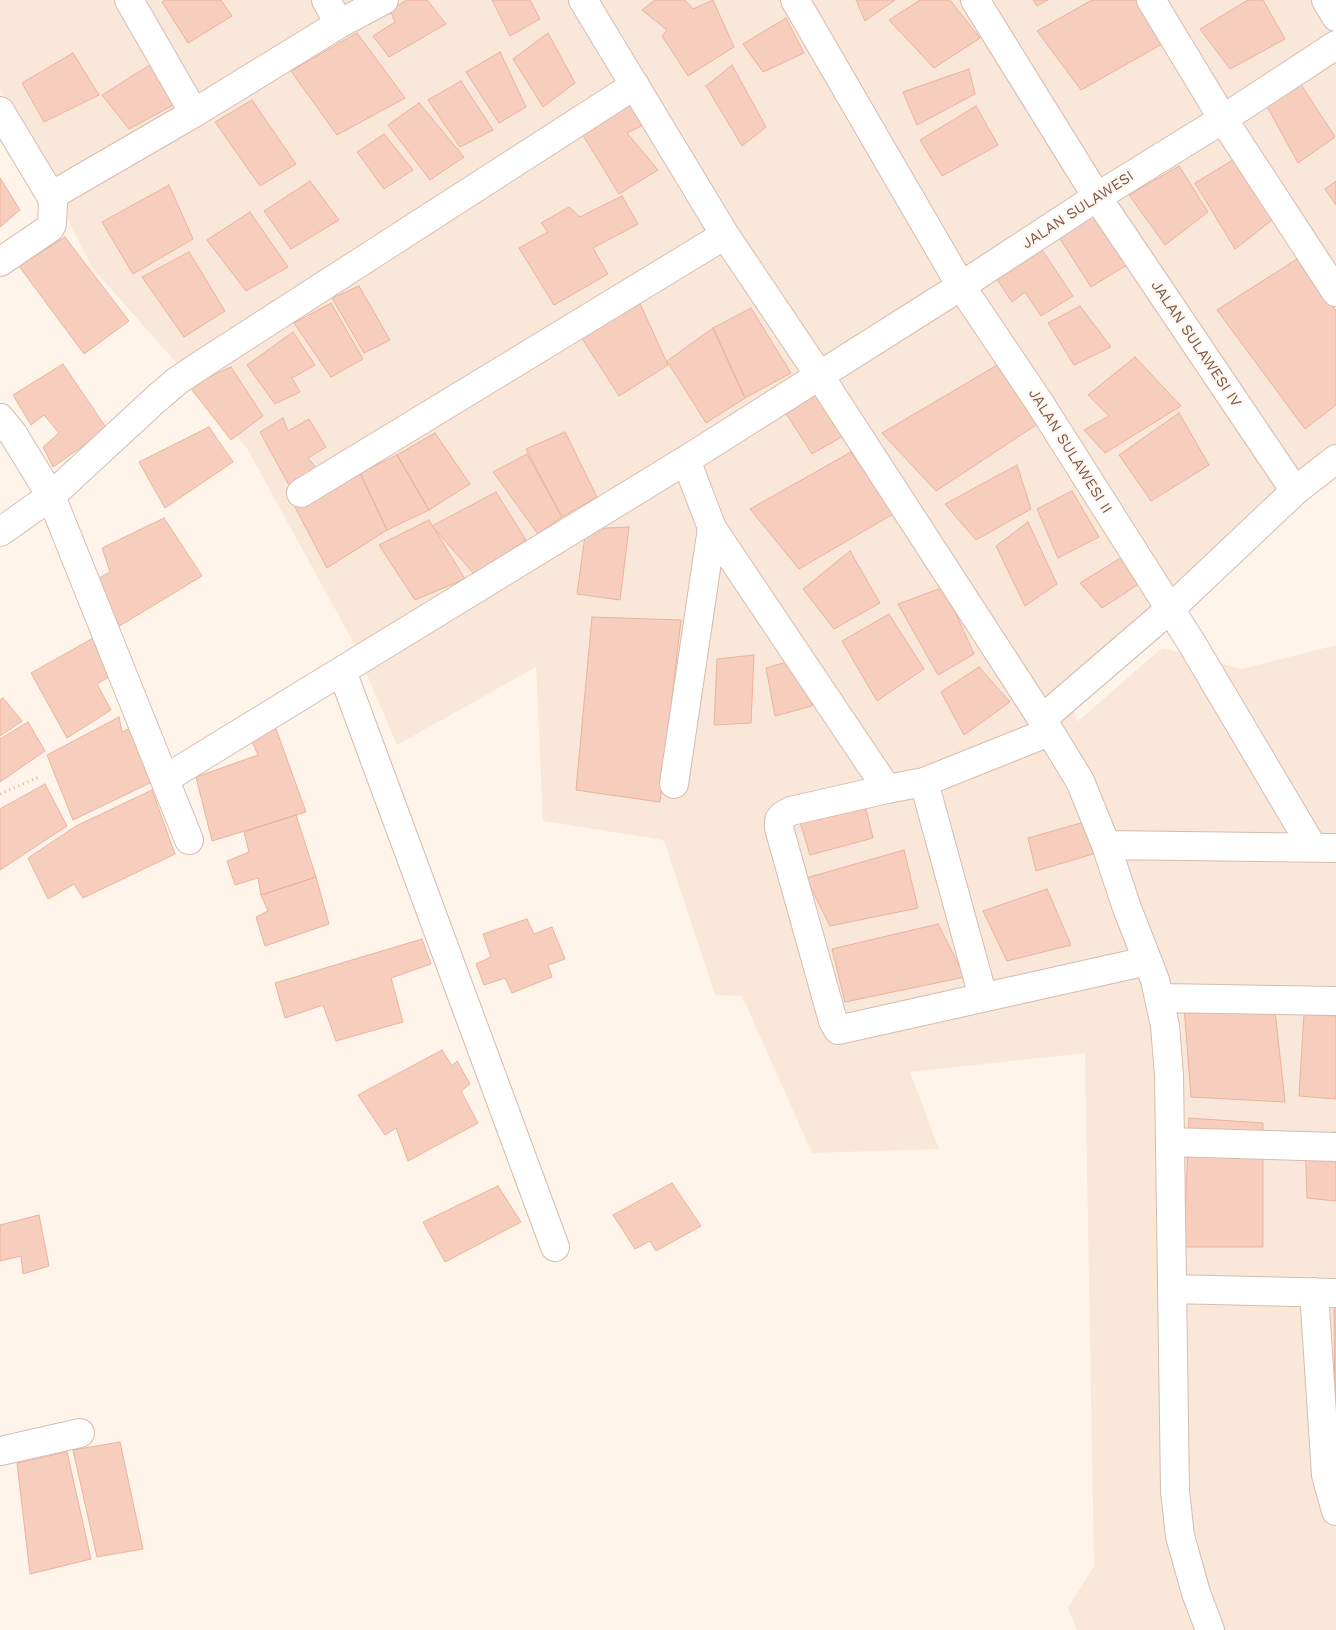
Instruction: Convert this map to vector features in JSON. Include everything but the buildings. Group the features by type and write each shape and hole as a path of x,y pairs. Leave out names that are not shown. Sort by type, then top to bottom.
{"street":[{"path":"129,0 194,113"},
{"path":"326,0 339,24"},
{"path":"51,196 194,113 339,24 384,0"},
{"path":"583,0 725,235 819,375 1046,726 1080,781 1106,846 1127,908 1148,961 1160,998 1165,1026 1169,1075 1175,1491 1180,1536 1196,1593 1210,1630"},
{"name":"JALAN SULAWESI II","path":"795,0 961,286 1039,402 1173,614 1325,848"},
{"name":"JALAN SULAWESI IV","path":"975,0 1097,197 1296,491"},
{"path":"1151,0 1223,119 1336,292"},
{"path":"1326,0 1336,17"},
{"name":"JALAN SULAWESI","path":"165,779 686,460 961,286 1097,197 1223,119 1336,45"},
{"path":"0,532 51,496 177,382 634,85"},
{"path":"0,111 51,196 53,204 50,228 0,262"},
{"path":"302,494 725,235"},
{"path":"0,418 13,434 51,496 189,840"},
{"path":"686,460 712,528 887,789"},
{"path":"1148,961 838,1030 780,828 780,820 784,814 792,811 924,782 1046,726 1173,614 1296,491 1336,460"},
{"path":"674,784 712,528"},
{"path":"342,671 555,1247"},
{"path":"924,782 983,997"},
{"path":"1106,846 1325,848"},
{"path":"1160,998 1336,1001"},
{"path":"1170,1142 1336,1147"},
{"path":"1172,1289 1325,1293 1331,1475 1336,1511"},
{"path":"0,1451 80,1433"}],"path":[{"path":"0,794 41,776"}],"shaded area":[{"path":"0,0 1336,0 1336,450 1068,684 1077,722 1162,648 1242,669 1336,645 1336,1630 1077,1630 1068,1608 1094,1566 1085,1053 910,1072 939,1149 812,1153 742,996 715,995 664,840 543,821 536,667 397,745 352,640 248,450 172,358 93,269 0,89"}]}
